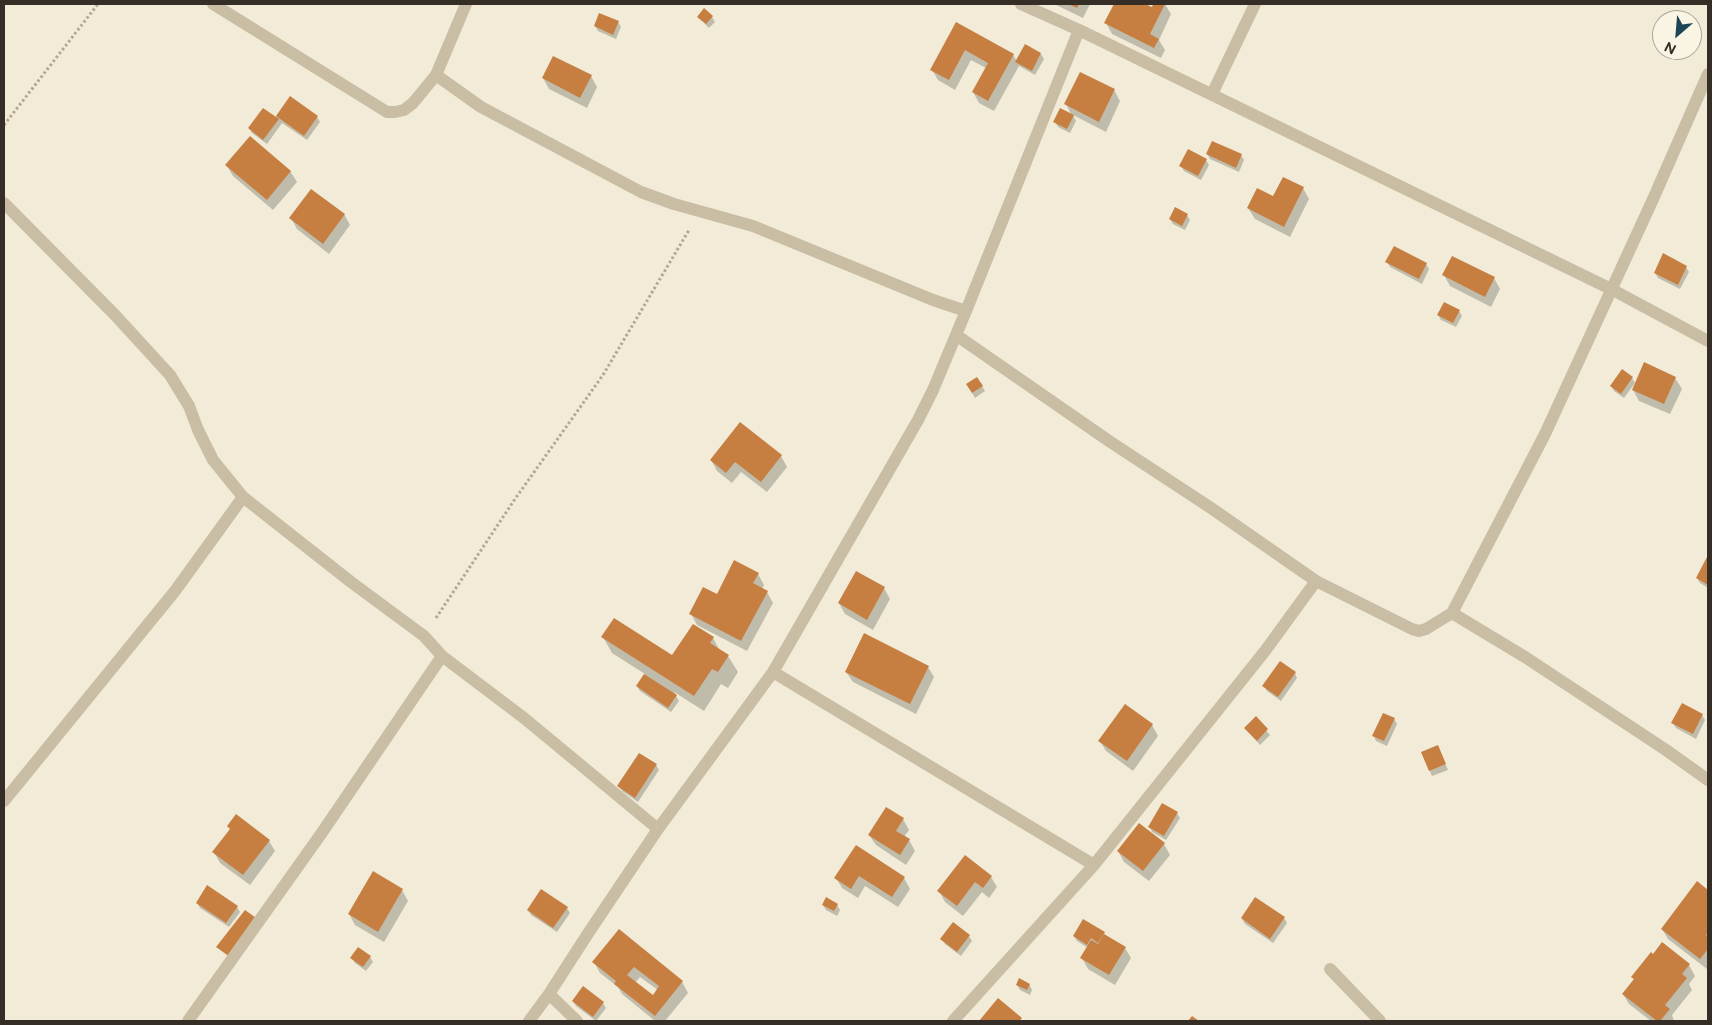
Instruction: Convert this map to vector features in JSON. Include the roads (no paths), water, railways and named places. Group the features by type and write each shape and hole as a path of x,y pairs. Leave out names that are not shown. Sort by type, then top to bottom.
{"street":[{"path":"213,4 387,112 404,110 413,103 436,75 466,4"},
{"path":"1021,4 1212,94 1611,289 1708,342"},
{"path":"1212,94 1254,4"},
{"path":"529,1021 549,994 658,829 773,672 918,420 933,390 966,311 1079,30"},
{"path":"956,335 1316,581 1412,629 1419,631 1426,629 1452,614 1545,434 1708,74"},
{"path":"436,75 481,107 641,192 699,212 753,226 933,300 966,311"},
{"path":"4,202 115,315 170,375 189,406 198,430 213,460 243,498 424,636 442,656 524,718 658,829"},
{"path":"4,801 175,591 243,498"},
{"path":"953,1021 1094,865 1265,651 1316,581"},
{"path":"1452,614 1524,657 1666,750 1708,780"},
{"path":"188,1021 321,834 442,656"},
{"path":"773,672 1094,865"},
{"path":"1330,969 1380,1021"},
{"path":"549,994 577,1021"}]}
